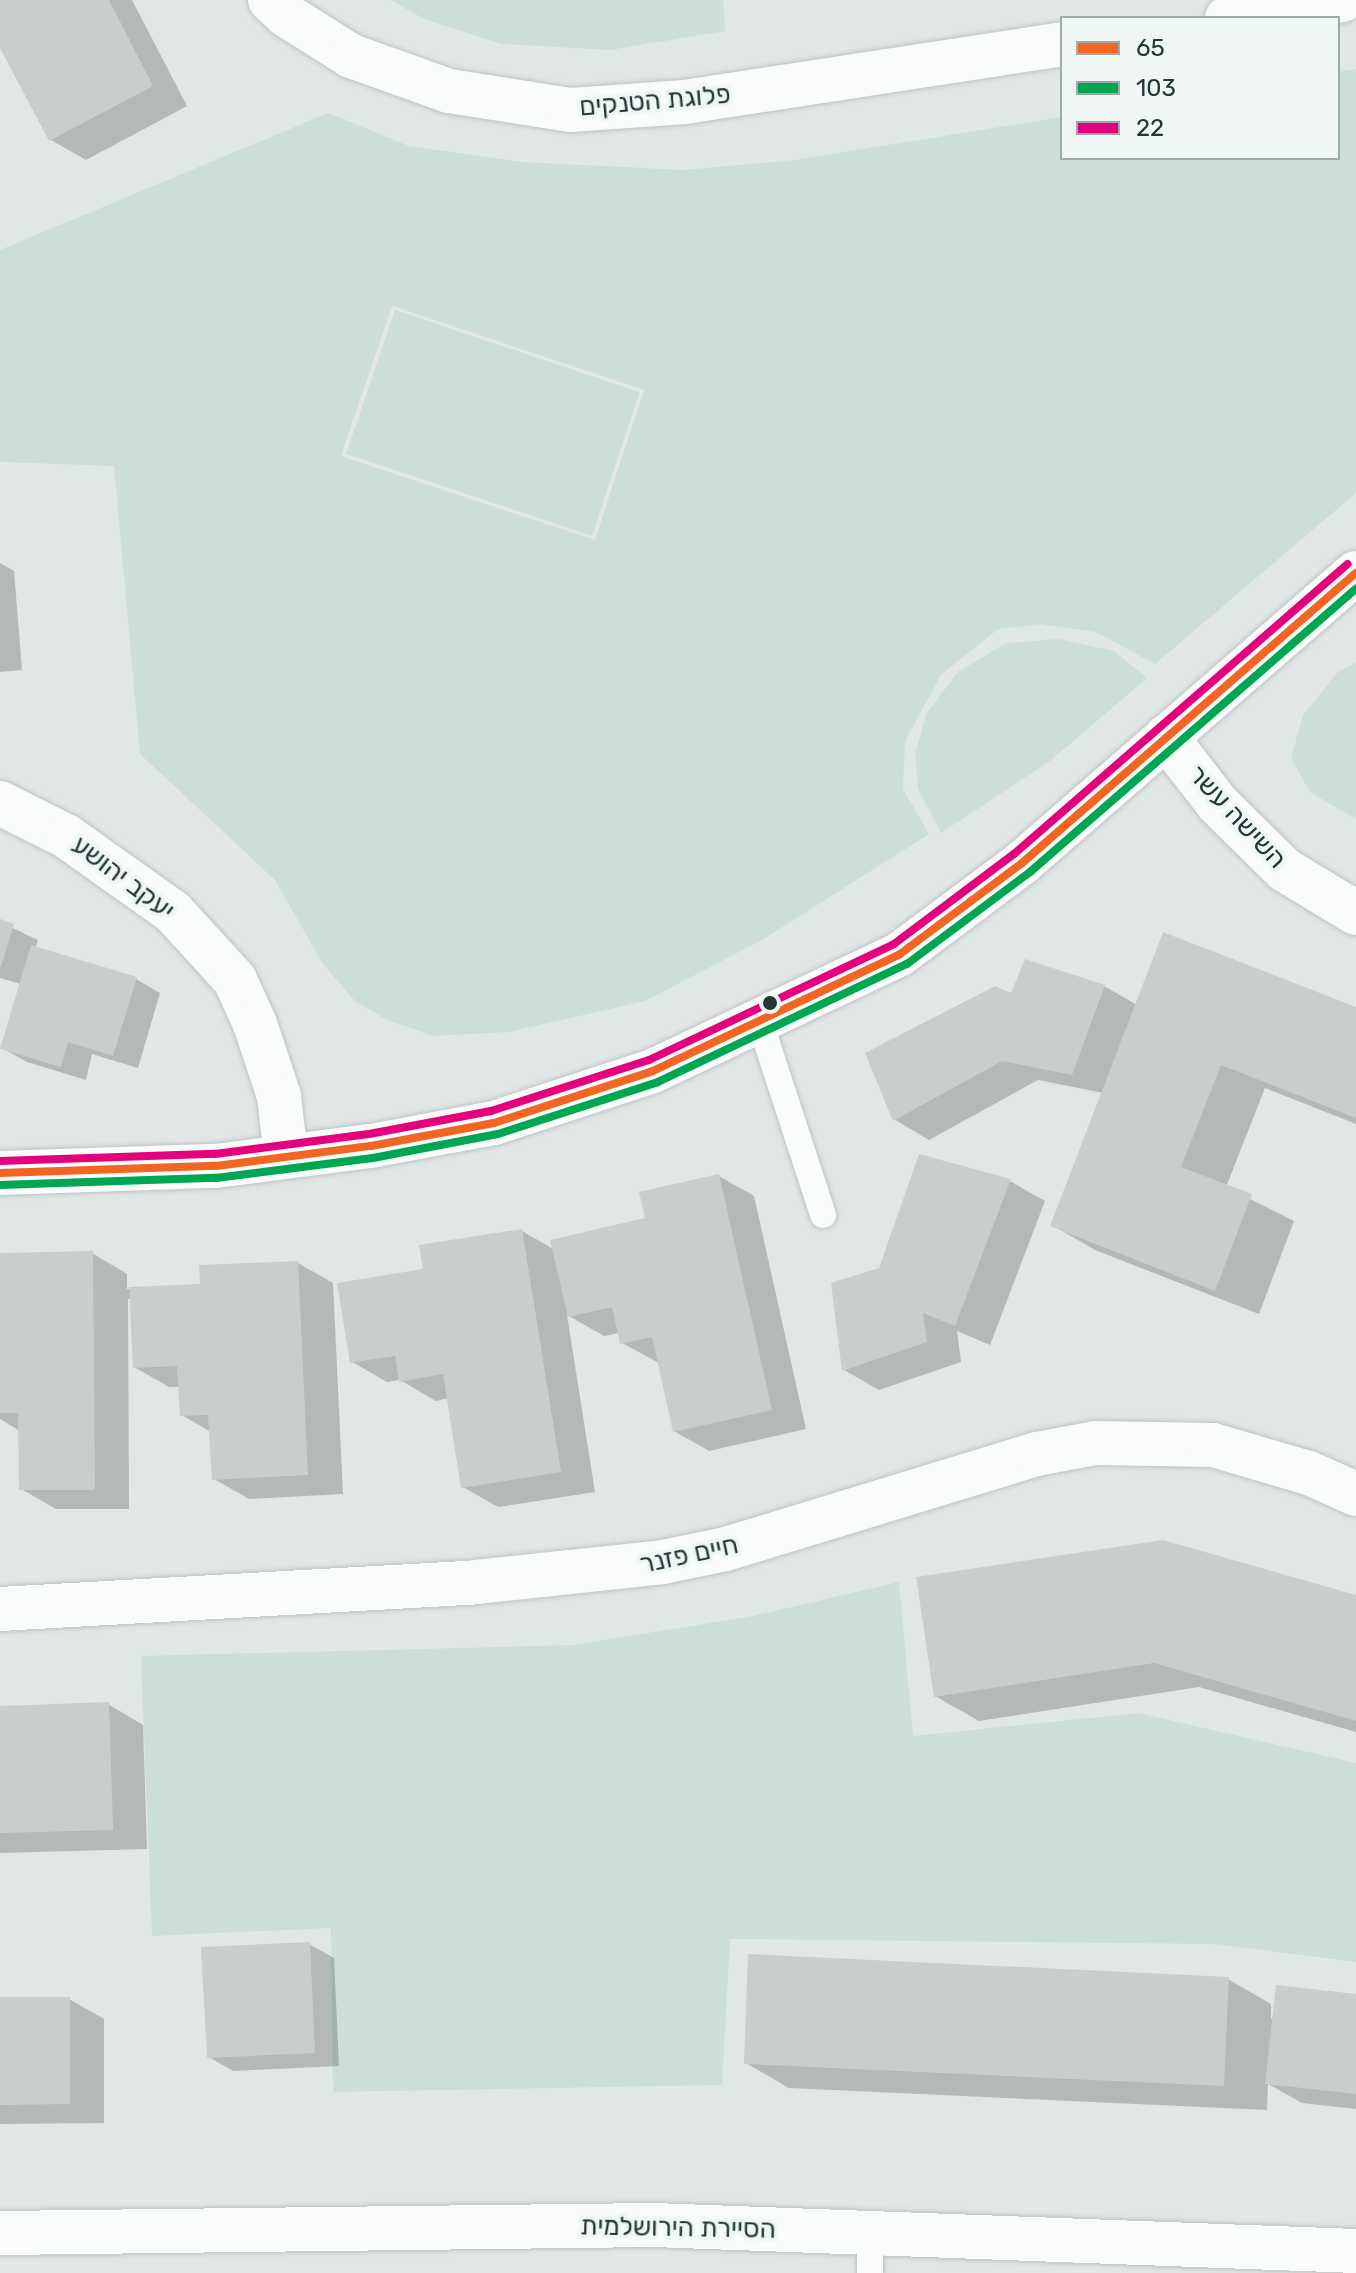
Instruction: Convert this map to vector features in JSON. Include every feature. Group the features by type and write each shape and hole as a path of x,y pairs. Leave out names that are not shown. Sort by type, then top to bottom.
{"street":[{"name":"פלוגת הטנקים","path":"270,0 286,15 351,56 449,91 571,110 685,102 1060,44"},
{"path":"1240,16 1343,0"},
{"path":"0,1173 216,1166 371,1146 494,1123 653,1071 900,954 1022,863 1356,573"},
{"name":"השישה עשר","path":"1166,737 1218,804 1285,870 1356,913"},
{"name":"יעקב יהושע","path":"0,803 66,836 173,912 235,980 255,1024 279,1096 286,1157"},
{"name":"חיים פזנר","path":"0,1609 476,1582 663,1562 726,1549 1037,1454 1096,1443 1213,1445 1309,1473 1356,1494"},
{"name":"הסיירת הירושלמית","path":"0,2233 654,2225 870,2253 1216,2259 1356,2251"}],"lane":[{"path":"760,1022 823,1215"}],"green space":[{"path":"391,0 723,0 725,31 610,50 502,44 424,19"},
{"path":"1356,69 1356,493 1155,664 1096,632 1041,624 998,629 941,675 905,741 903,789 929,834 762,940 645,1001 508,1032 434,1036 387,1020 355,1001 323,964 275,880 140,754 114,466 0,462 0,250 328,113 409,146 522,162 683,170 795,160 1060,117 1060,160 1340,160 1340,72","holes":["392,306 644,390 595,540 341,456"]},
{"path":"395,310 640,392 592,536 346,454"},
{"path":"1059,639 1114,651 1147,678 1050,761 941,833 918,789 915,755 926,714 958,672 1006,643"},
{"path":"1356,663 1356,819 1310,792 1291,758 1303,715 1338,672"},
{"path":"899,1582 913,1736 1139,1713 1356,1763 1356,1962 1214,1944 730,1939 722,2085 333,2092 331,1928 152,1936 141,1656 574,1645 753,1616"}],"building":[{"path":"0,0 109,0 153,86 49,141 0,48"},
{"path":"0,919 14,924 1,967 0,967"},
{"path":"1163,932 1356,1007 1356,1118 1221,1065 1181,1167 1252,1194 1215,1291 1050,1226"},
{"path":"31,945 137,977 113,1056 68,1042 61,1067 0,1049"},
{"path":"1025,959 1105,985 1072,1075 1002,1061 893,1121 865,1053 995,986 1011,993"},
{"path":"919,1154 1011,1179 955,1326 923,1313 927,1342 842,1371 831,1283 879,1268"},
{"path":"719,1174 772,1410 673,1432 652,1337 620,1344 612,1307 568,1317 550,1240 645,1218 639,1192"},
{"path":"522,1229 561,1472 461,1488 443,1374 399,1382 395,1356 350,1363 337,1283 423,1269 419,1245"},
{"path":"93,1251 95,1490 19,1490 18,1413 0,1413 0,1253"},
{"path":"298,1261 308,1475 212,1480 208,1415 180,1416 177,1366 133,1368 129,1287 200,1284 199,1265"},
{"path":"1163,1540 1356,1595 1356,1721 1154,1663 934,1697 916,1577"},
{"path":"109,1702 113,1830 0,1833 0,1706"},
{"path":"310,1942 315,2053 207,2058 201,1947"},
{"path":"748,1954 1229,1977 1224,2086 744,2064"},
{"path":"1276,1985 1356,1994 1356,2094 1265,2084"},
{"path":"0,1997 70,1997 70,2104 0,2105"}],"transit line":[{"name":"22","path":"0,1161 215,1154 369,1134 491,1111 649,1060 894,944 1014,854 1348,564"},
{"name":"65","path":"0,1173 216,1166 371,1146 494,1123 653,1071 900,954 1022,863 1356,573"},
{"name":"103","path":"0,1185 216,1178 373,1158 498,1134 658,1082 907,964 1030,872 1356,589"}]}
